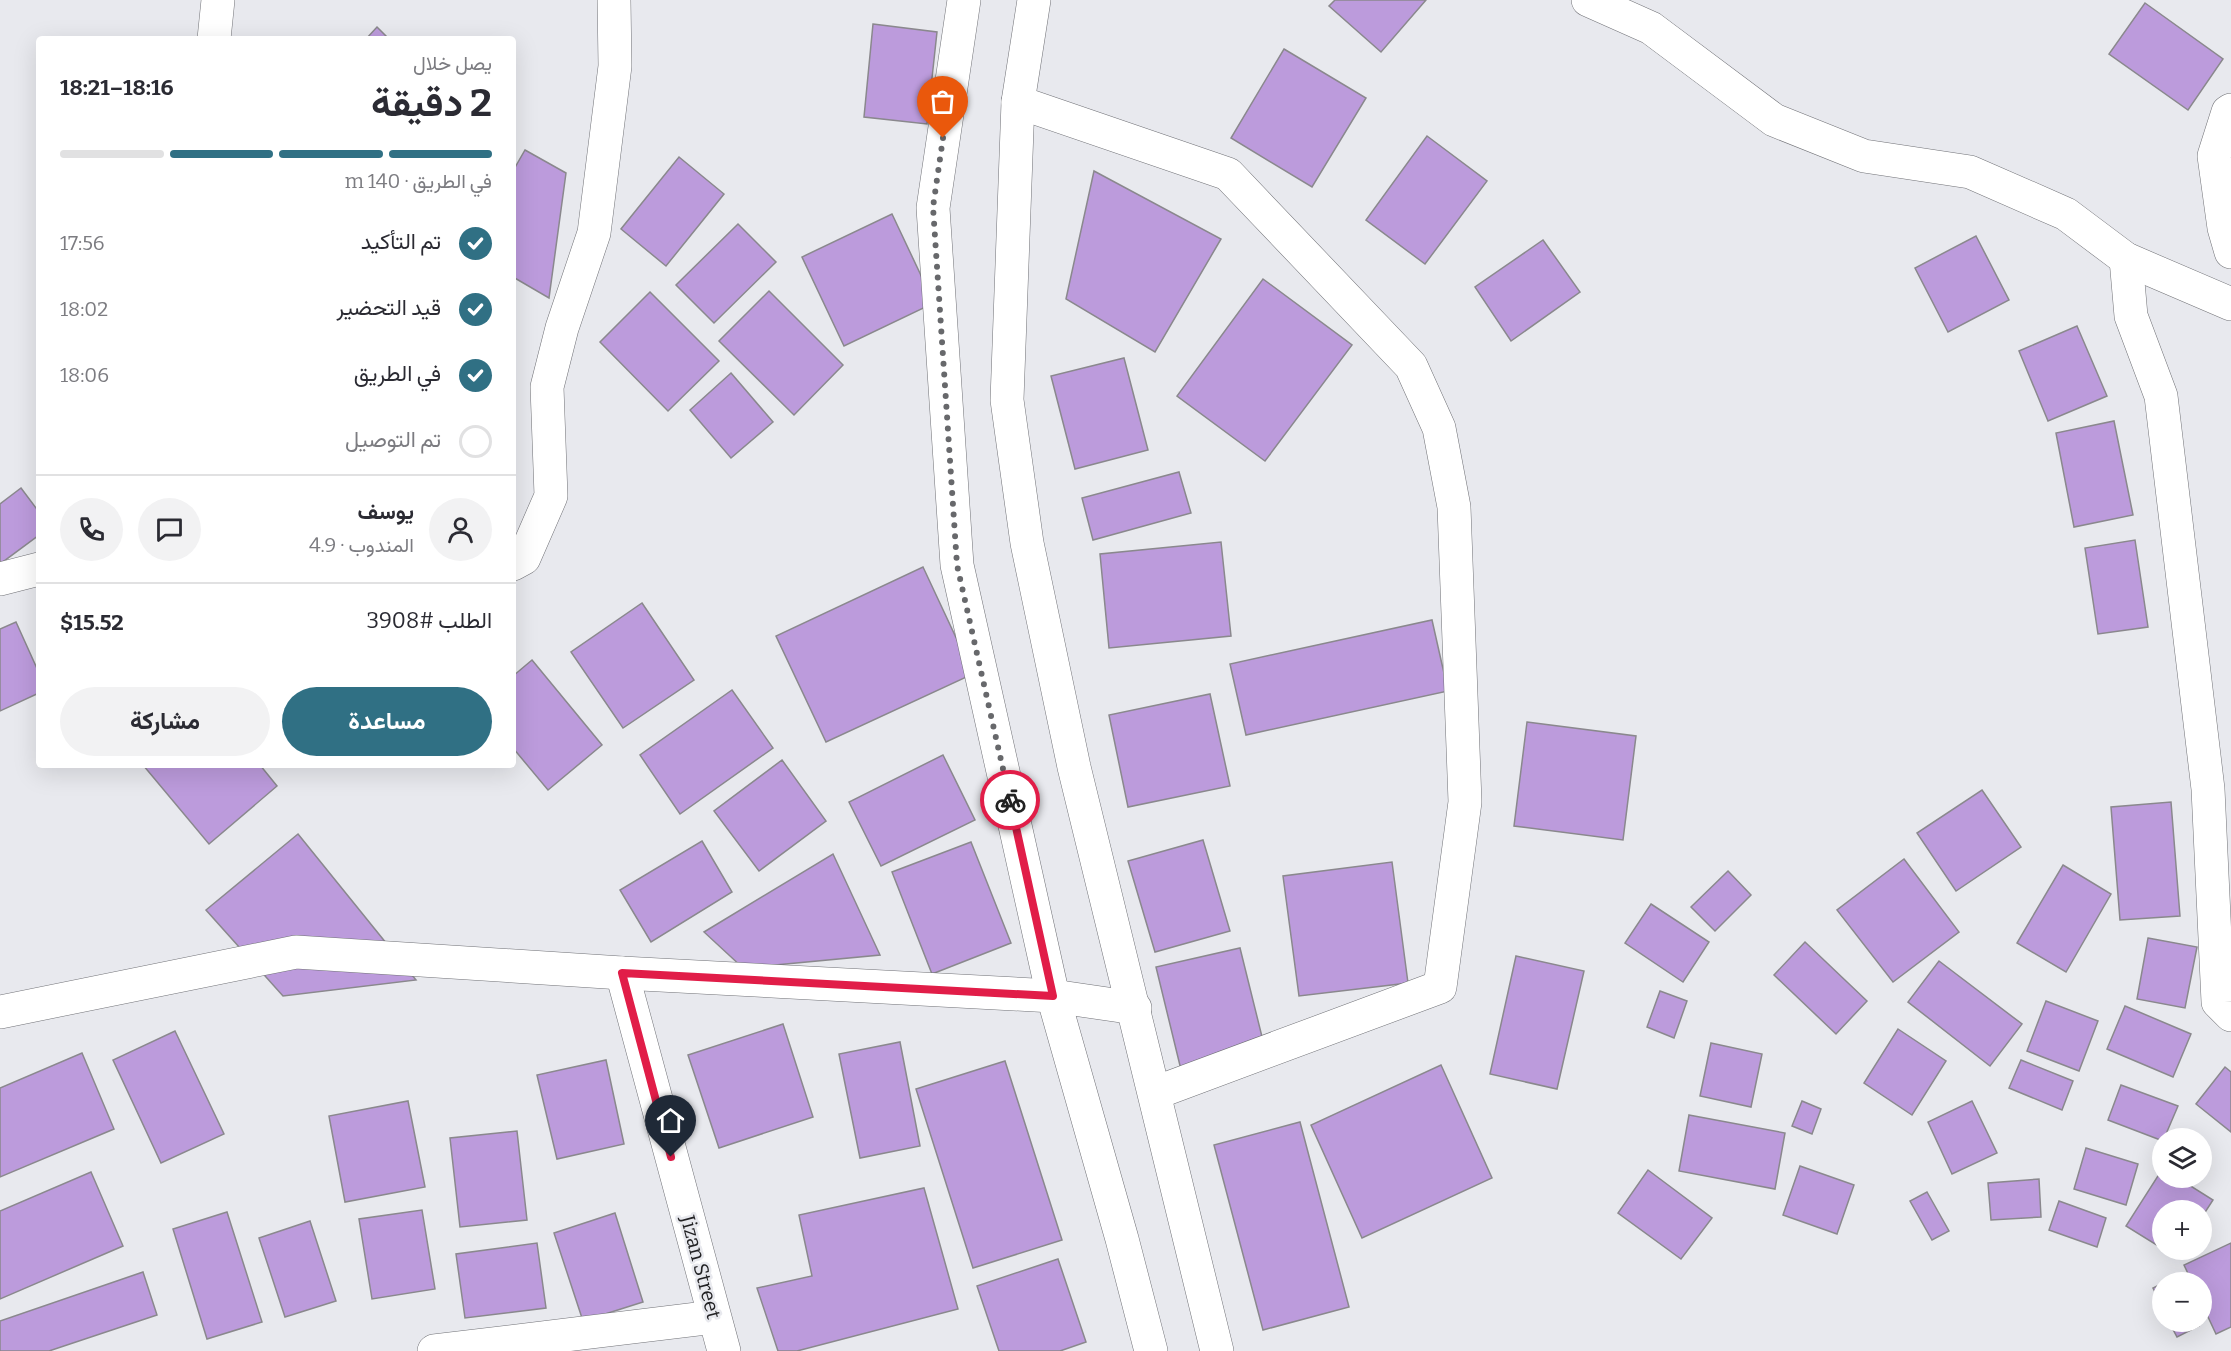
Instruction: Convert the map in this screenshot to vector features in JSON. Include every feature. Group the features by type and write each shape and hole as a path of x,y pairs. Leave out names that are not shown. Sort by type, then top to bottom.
{"street":[{"path":"214,36 218,0"},
{"path":"516,562 524,558 551,496 547,387 562,328 594,233 615,66 614,0"},
{"path":"964,0 933,207 957,565 1053,996 1122,1239 1151,1351"},
{"path":"1034,0 1018,102 1007,400 1032,565 1074,767 1135,1008 1217,1351"},
{"path":"1588,0 1651,28 1774,120 1864,156 1970,172 2066,214 2127,259 2231,304"},
{"path":"1018,102 1228,174 1411,366 1439,428 1454,507 1465,802 1440,987 1155,1093"},
{"path":"2231,110 2228,112 2214,156 2224,228 2231,252"},
{"path":"2127,259 2131,316 2161,396 2208,789 2217,1002 2231,1015"},
{"path":"0,579 36,570"},
{"path":"0,1012 296,952 622,973 1053,996 1135,1008"},
{"name":"Jizan Street","path":"622,973 724,1351"},
{"path":"434,1351 714,1317"}],"building":[{"path":"1335,0 1426,0 1381,52 1329,6"},
{"path":"2145,3 2223,59 2188,110 2109,54"},
{"path":"873,24 937,32 927,124 864,117"},
{"path":"377,27 386,36 369,36"},
{"path":"1284,49 1366,98 1312,187 1231,138"},
{"path":"1427,136 1487,181 1425,264 1366,220"},
{"path":"525,150 566,173 549,298 516,279 516,166"},
{"path":"679,157 724,194 666,266 621,229"},
{"path":"1094,171 1221,239 1155,352 1066,299"},
{"path":"892,214 934,303 844,346 802,257"},
{"path":"738,224 776,262 714,323 676,285"},
{"path":"1976,236 2009,300 1948,332 1915,268"},
{"path":"1543,240 1580,292 1511,341 1475,287"},
{"path":"1263,279 1352,345 1265,461 1177,396"},
{"path":"769,291 843,365 794,415 719,341"},
{"path":"650,292 719,361 668,411 600,342"},
{"path":"2077,326 2107,396 2048,421 2019,351"},
{"path":"1124,358 1148,450 1075,469 1051,376"},
{"path":"731,373 773,422 731,458 690,410"},
{"path":"2114,421 2133,515 2074,527 2056,433"},
{"path":"1179,472 1191,513 1093,540 1082,498"},
{"path":"21,488 36,508 36,537 0,564 0,504"},
{"path":"2135,540 2148,627 2098,634 2085,548"},
{"path":"1221,542 1231,636 1109,648 1100,554"},
{"path":"923,567 973,674 826,742 776,636"},
{"path":"642,603 694,680 623,728 571,652"},
{"path":"1432,620 1448,691 1246,735 1230,664"},
{"path":"16,622 36,666 36,694 0,711 0,629"},
{"path":"532,660 602,745 548,790 516,752 516,673"},
{"path":"732,690 773,748 680,814 640,755"},
{"path":"1210,694 1230,786 1128,807 1109,715"},
{"path":"1527,722 1636,736 1623,840 1514,826"},
{"path":"943,755 975,820 881,866 849,802"},
{"path":"782,760 826,821 759,871 714,811"},
{"path":"146,768 262,768 277,786 209,844"},
{"path":"1982,790 2021,847 1956,891 1917,833"},
{"path":"2171,802 2180,916 2120,920 2111,807"},
{"path":"298,834 416,980 283,996 206,910"},
{"path":"1203,840 1230,931 1155,952 1128,861"},
{"path":"702,841 732,892 651,942 620,890"},
{"path":"971,842 1011,943 932,974 892,872"},
{"path":"833,854 880,955 743,968 704,932"},
{"path":"1904,859 1959,932 1893,982 1837,910"},
{"path":"1392,862 1408,983 1299,996 1283,876"},
{"path":"2063,865 2111,894 2066,972 2017,943"},
{"path":"1728,871 1751,895 1715,931 1691,907"},
{"path":"1651,904 1709,942 1683,982 1625,943"},
{"path":"2148,938 2197,947 2185,1008 2137,999"},
{"path":"1805,942 1867,1001 1836,1034 1774,975"},
{"path":"1240,948 1268,1061 1184,1082 1156,967"},
{"path":"1516,956 1584,971 1557,1089 1490,1074"},
{"path":"1939,961 2022,1024 1990,1066 1908,1002"},
{"path":"1660,991 1687,1001 1674,1038 1647,1027"},
{"path":"2046,1001 2098,1021 2079,1071 2027,1051"},
{"path":"2125,1006 2191,1034 2173,1077 2107,1049"},
{"path":"783,1024 813,1117 719,1148 688,1055"},
{"path":"1898,1029 1946,1061 1912,1115 1864,1083"},
{"path":"175,1031 224,1134 161,1163 113,1060"},
{"path":"900,1042 920,1146 860,1158 839,1054"},
{"path":"1711,1043 1762,1054 1751,1107 1700,1096"},
{"path":"82,1053 114,1129 0,1177 0,1088"},
{"path":"606,1060 624,1144 557,1159 537,1075"},
{"path":"2021,1060 2073,1081 2062,1110 2009,1088"},
{"path":"1005,1061 1062,1240 973,1268 916,1089"},
{"path":"1441,1065 1492,1178 1362,1238 1311,1125"},
{"path":"2225,1067 2231,1072 2231,1132 2196,1104"},
{"path":"2121,1085 2178,1106 2169,1128 2152,1128 2152,1137 2108,1120"},
{"path":"408,1101 425,1187 345,1202 329,1116"},
{"path":"1802,1101 1821,1109 1812,1134 1792,1126"},
{"path":"1972,1101 1997,1153 1952,1174 1928,1122"},
{"path":"1689,1115 1785,1133 1775,1189 1679,1171"},
{"path":"1300,1122 1349,1307 1263,1330 1214,1145"},
{"path":"517,1131 527,1220 460,1227 450,1138"},
{"path":"2086,1148 2138,1164 2126,1205 2074,1189"},
{"path":"1800,1166 1854,1185 1837,1234 1783,1215"},
{"path":"1648,1170 1712,1218 1681,1259 1618,1213"},
{"path":"91,1172 123,1246 0,1299 0,1211"},
{"path":"2039,1179 2041,1217 1991,1220 1988,1183"},
{"path":"2152,1185 2152,1188 2194,1188 2213,1200 2152,1200 2152,1242 2126,1226"},
{"path":"924,1188 958,1309 797,1351 778,1351 757,1288 812,1276 799,1215"},
{"path":"1927,1192 1949,1231 1932,1240 1910,1201"},
{"path":"2059,1201 2106,1218 2097,1247 2049,1230"},
{"path":"422,1210 435,1289 372,1299 359,1219"},
{"path":"227,1212 262,1322 207,1339 173,1229"},
{"path":"615,1213 643,1302 583,1321 554,1233"},
{"path":"310,1221 336,1301 285,1317 259,1238"},
{"path":"537,1243 546,1308 465,1318 456,1254"},
{"path":"2231,1243 2231,1327 2216,1334 2212,1325 2212,1272 2187,1272 2184,1265 2195,1260 2212,1260 2212,1252"},
{"path":"1058,1259 1086,1342 1060,1351 999,1351 977,1286"},
{"path":"143,1272 157,1315 49,1351 0,1351 0,1321"},
{"path":"2174,1332 2187,1332 2177,1337"}],"way so far":[{"path":"943,138 933,207 957,565 1010,800"}],"route":[{"path":"671,1157 622,973 1053,996 1010,800"}]}
